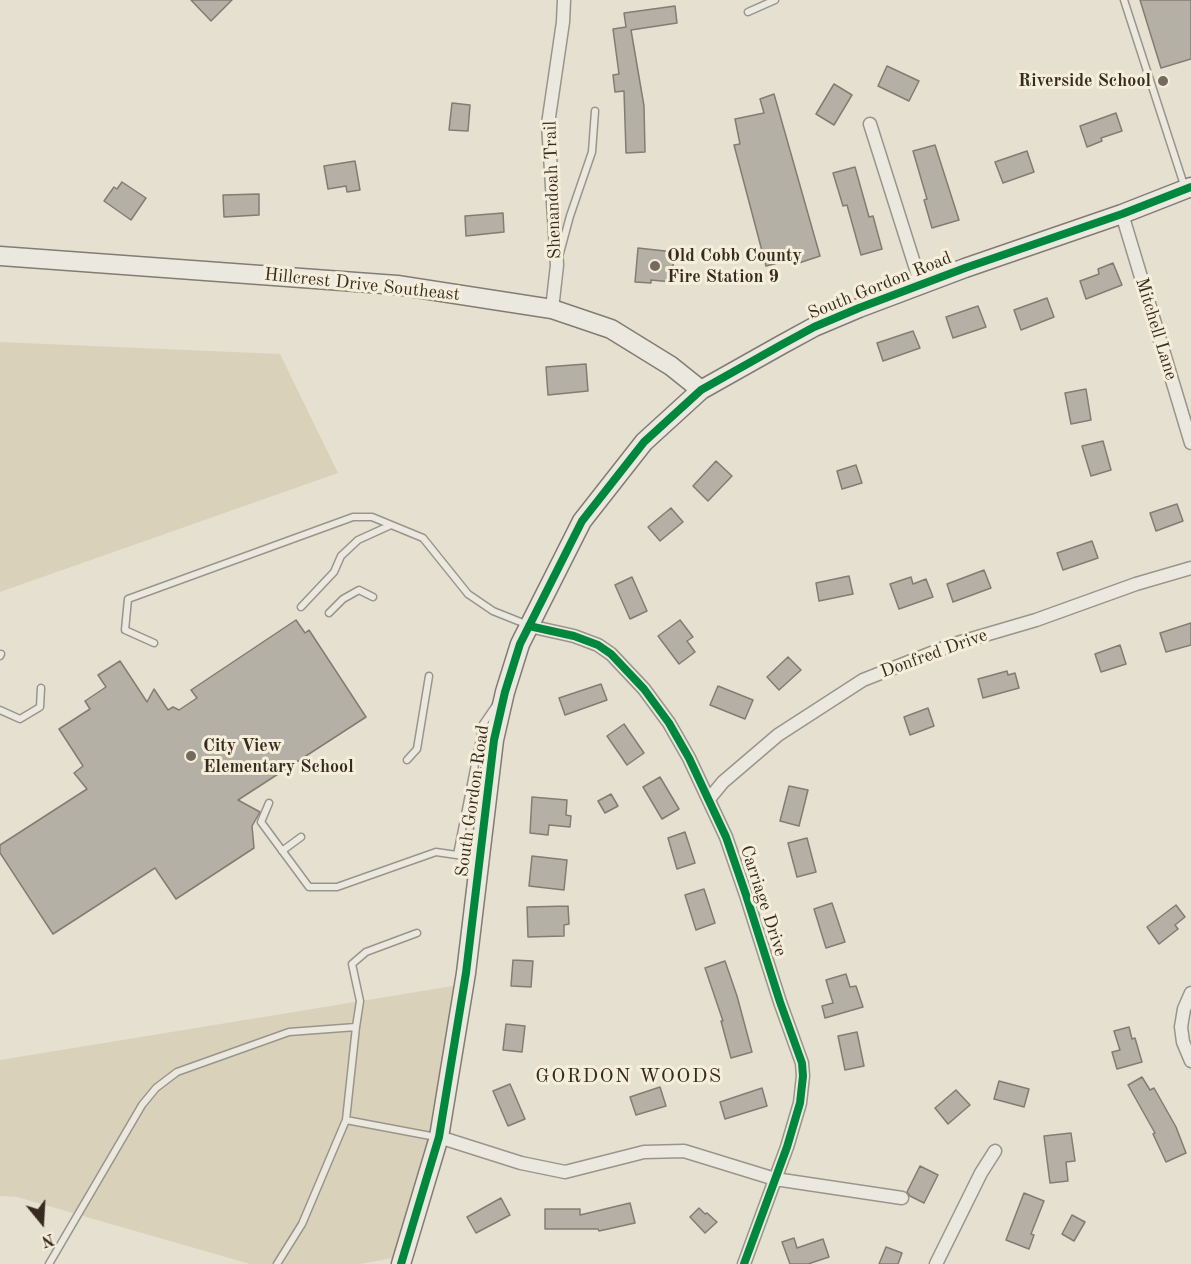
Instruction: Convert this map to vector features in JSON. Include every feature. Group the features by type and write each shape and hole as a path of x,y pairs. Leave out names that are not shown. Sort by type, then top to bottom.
{"street":[{"name":"Shenandoah Trail","path":"552,309 556,266 548,124 563,22 564,0"},
{"path":"870,124 921,285"},
{"name":"South Gordon Road","path":"401,1264 439,1137 466,973 495,740 504,692 520,644 582,521 644,442 701,390 814,327 966,268 1122,214 1188,188"},
{"name":"Mitchell Lane","path":"1122,214 1191,443"},
{"name":"Hillcrest Drive Southeast","path":"0,256 397,285 552,309 611,329 671,366 701,390"},
{"name":"Donfred Drive","path":"709,799 723,782 778,735 863,680 954,644 1036,620 1136,584 1191,568"},
{"name":"Carriage Drive","path":"529,626 574,636 598,645 611,654 644,689 669,723 689,758 726,837 802,1063 803,1089 800,1103 787,1147 744,1264"},
{"path":"1191,993 1184,1009 1181,1027 1183,1042 1191,1061"},
{"path":"439,1137 521,1163 565,1172 644,1152 684,1151 775,1179 902,1198"},
{"path":"936,1264 981,1173 995,1151"}],"lane":[{"path":"748,12 775,0"},
{"path":"1124,0 1188,188"},
{"path":"556,266 592,152 595,111"},
{"path":"154,643 125,630 129,599 353,517 372,517 423,538 468,594 493,611 529,626"},
{"path":"301,607 334,572 341,556 358,540 391,525"},
{"path":"329,614 343,599 359,590 373,597"},
{"path":"407,760 417,749 429,676"},
{"path":"0,710 20,719 40,707 41,688"},
{"path":"457,855 483,724 504,692"},
{"path":"269,803 261,822 309,887 337,887 436,852 480,859"},
{"path":"282,851 301,837"},
{"path":"277,1264 302,1224 346,1120 360,1001 352,964 366,952 417,933"},
{"path":"49,1264 141,1105 156,1088 177,1072 290,1032 356,1027"},
{"path":"346,1120 439,1137"}],"shaded area":[{"path":"0,342 280,354 338,473 0,592"},
{"path":"459,985 409,1255 360,1264 250,1264 17,1197 0,1196 0,1060"}],"building":[{"path":"191,0 232,0 211,21"},
{"path":"1140,0 1191,0 1191,59 1161,68"},
{"path":"675,6 677,23 631,30 644,106 645,152 626,153 624,91 615,92 613,75 619,74 613,29 626,27 624,13"},
{"path":"887,66 919,81 909,101 878,86"},
{"path":"834,84 852,95 834,125 816,114"},
{"path":"774,94 820,256 799,263 797,258 766,266 734,145 740,144 735,119 764,113 760,99"},
{"path":"452,103 470,105 468,131 449,130"},
{"path":"1116,113 1122,131 1101,138 1102,141 1087,147 1080,126"},
{"path":"935,145 959,220 932,228 924,200 927,199 913,151"},
{"path":"1027,151 1034,172 1003,183 995,162"},
{"path":"355,161 360,190 347,192 346,186 328,189 324,166"},
{"path":"855,167 869,217 873,216 882,249 861,255 847,205 843,206 833,173"},
{"path":"122,182 146,198 131,220 104,201 114,187 117,189"},
{"path":"259,194 259,215 224,217 223,195"},
{"path":"503,213 504,232 466,236 465,216"},
{"name":"Old Cobb County Fire Station 9","path":"638,248 674,252 672,282 651,280 651,283 635,282"},
{"path":"1113,263 1122,285 1086,299 1080,281 1099,274 1098,269"},
{"path":"1047,298 1054,317 1021,330 1014,310"},
{"path":"978,306 986,327 953,338 946,317"},
{"path":"913,331 920,348 883,361 877,343"},
{"path":"586,364 588,391 548,395 546,367"},
{"path":"1086,389 1091,420 1071,424 1065,393"},
{"path":"1103,441 1111,470 1091,476 1082,446"},
{"path":"716,461 732,476 708,501 693,486"},
{"path":"856,465 862,483 842,489 837,471"},
{"path":"1177,504 1183,521 1156,531 1150,513"},
{"path":"671,508 683,522 660,541 648,527"},
{"path":"1092,541 1098,558 1063,570 1057,553"},
{"path":"984,570 991,588 953,602 947,584"},
{"path":"849,576 853,594 819,601 816,583"},
{"path":"632,577 647,611 630,619 615,585"},
{"path":"911,577 913,584 926,579 933,597 899,609 890,584"},
{"name":"City View Elementary School","path":"296,620 305,633 309,630 366,717 238,800 260,812 252,826 254,848 176,899 155,868 53,934 0,853 0,845 87,789 74,773 83,766 59,729 90,709 85,701 106,687 98,675 120,661 147,702 154,689 168,710 173,707 179,710 197,698 191,690"},
{"path":"680,620 693,637 687,641 695,652 679,664 658,636"},
{"path":"1191,623 1191,645 1166,652 1160,633"},
{"path":"1120,645 1126,664 1101,672 1095,654"},
{"path":"788,657 801,670 779,690 767,677"},
{"path":"1007,671 1008,675 1015,673 1019,688 983,698 978,679"},
{"path":"601,684 607,700 565,715 559,698"},
{"path":"718,686 753,700 745,719 710,705"},
{"path":"928,708 934,726 910,735 904,717"},
{"path":"624,724 644,753 627,765 607,736"},
{"path":"660,777 679,809 662,819 643,787"},
{"path":"789,786 808,790 799,826 780,821"},
{"path":"611,794 618,806 605,813 598,801"},
{"path":"532,797 567,800 566,815 571,816 570,827 549,825 548,835 530,833"},
{"path":"685,832 695,863 677,869 668,838"},
{"path":"807,838 816,872 797,877 788,843"},
{"path":"532,856 567,860 564,890 529,886"},
{"path":"704,889 715,923 696,930 685,895"},
{"path":"832,903 845,942 826,948 814,909"},
{"path":"1176,905 1185,917 1175,925 1178,929 1159,944 1147,927"},
{"path":"568,906 569,924 564,925 564,936 528,937 527,907"},
{"path":"513,960 533,961 531,987 511,986"},
{"path":"725,961 752,1052 731,1058 721,1021 723,1021 705,968"},
{"path":"846,974 850,987 856,986 863,1007 825,1018 822,1006 833,1003 826,980"},
{"path":"506,1024 525,1026 522,1052 503,1050"},
{"path":"1129,1027 1142,1062 1117,1069 1112,1052 1120,1050 1114,1031"},
{"path":"857,1032 864,1066 845,1070 838,1036"},
{"path":"1142,1077 1150,1090 1154,1088 1176,1127 1186,1153 1166,1162 1153,1134 1155,1133 1128,1085"},
{"path":"999,1081 1029,1089 1024,1107 994,1099"},
{"path":"510,1084 525,1119 508,1126 493,1091"},
{"path":"660,1087 666,1106 636,1115 630,1097"},
{"path":"762,1088 767,1106 725,1119 720,1102"},
{"path":"956,1090 970,1105 948,1124 935,1108"},
{"path":"1071,1133 1075,1161 1066,1162 1068,1181 1050,1183 1044,1136"},
{"path":"920,1166 938,1175 924,1203 907,1192"},
{"path":"1024,1193 1044,1201 1031,1234 1034,1235 1029,1249 1006,1240"},
{"path":"501,1198 510,1215 476,1233 467,1217"},
{"path":"630,1203 635,1223 599,1231 598,1229 545,1229 545,1209 580,1209 580,1215"},
{"path":"699,1208 717,1222 705,1233 690,1217"},
{"path":"1072,1215 1085,1222 1074,1241 1062,1234"},
{"path":"794,1238 797,1248 823,1239 829,1257 808,1264 790,1264 782,1242"},
{"path":"886,1247 902,1253 898,1264 879,1264"}],"cycle path":[{"path":"401,1264 439,1137 466,973 494,740 505,692 520,644 582,521 644,442 701,390 781,345 814,327 859,308 1191,187"},
{"path":"529,626 574,636 598,645 611,654 644,689 669,723 689,758 726,837 746,895 802,1063 803,1076 800,1103 787,1147 744,1264"}],"place":[{"name":"Riverside School","path":"1163,81"},
{"name":"Old Cobb County Fire Station 9","path":"655,266"},
{"name":"City View Elementary School","path":"191,756"}],"district":[{"name":"GORDON WOODS","path":"629,1077"}]}
